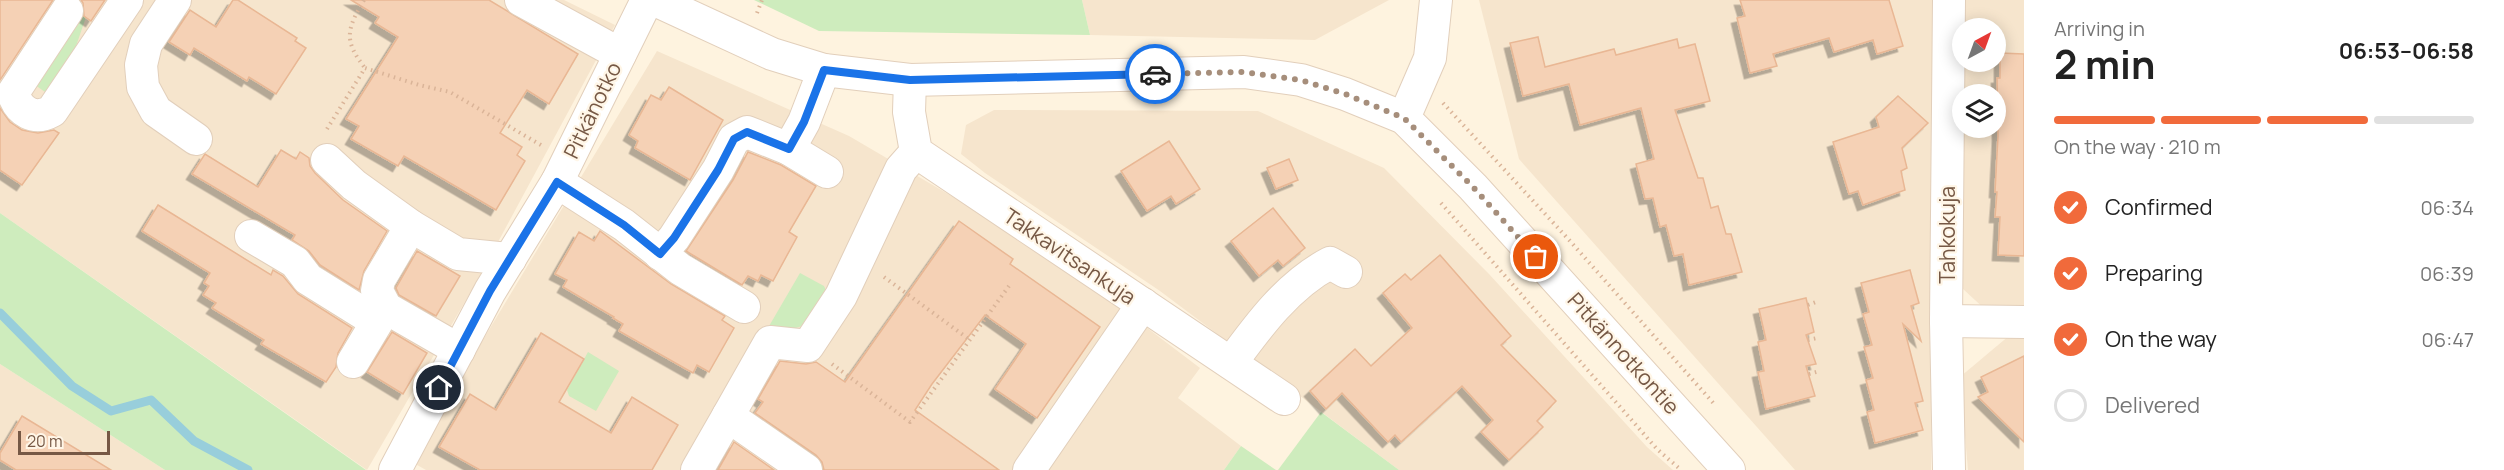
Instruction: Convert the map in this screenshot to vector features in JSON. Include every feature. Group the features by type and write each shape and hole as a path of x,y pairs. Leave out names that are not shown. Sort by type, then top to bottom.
{"street":[{"path":"67,11 13,93 16,104 33,116 43,116 52,111 127,0"},
{"path":"175,0 146,44 141,65 143,87 156,111 196,139"},
{"path":"521,0 620,54"},
{"name":"Pitkänotko","path":"395,470 459,350 562,171 647,0"},
{"name":"Pitkännotkontie","path":"655,0 772,54 824,70 910,80 1244,72 1301,80 1345,94 1404,118 1473,187 1729,470"},
{"path":"1404,118 1430,58 1436,0"},
{"name":"Tahkokuja","path":"1941,465 1947,321 1949,0"},
{"path":"789,149 804,122 824,70"},
{"path":"697,470 770,342 808,346 841,296 900,169 916,152 909,112 910,80"},
{"path":"660,254 681,229 734,139 747,132 789,149 827,172"},
{"name":"Takkavitsankuja","path":"916,152 1284,399"},
{"path":"327,160 354,185 411,226 458,254 510,259"},
{"path":"562,171 624,225 680,269 744,307"},
{"path":"353,362 382,315 377,291 379,280 411,226"},
{"path":"251,236 295,262 308,279 459,350"},
{"path":"1231,363 1262,320 1313,272 1330,263 1346,272"},
{"path":"1029,470 1143,304"},
{"path":"1947,321 2024,322"},
{"path":"728,416 806,470"}],"path":[{"path":"364,0 349,30 349,41 352,52 365,68 450,92 562,171"},
{"path":"755,20 762,0"},
{"path":"327,160 325,132 365,68"},
{"path":"1438,199 1657,449 1681,470"},
{"path":"858,259 970,340"},
{"path":"808,346 910,422 1009,286"},
{"path":"1808,305 1816,302"},
{"path":"1808,340 1817,338"},
{"path":"1809,375 1820,371"}],"shaded area":[{"path":"0,0 564,0 615,25 477,281 367,470 0,213"},
{"path":"1082,0 1389,0 1315,40 1090,35"},
{"path":"1479,0 1933,0 1931,470 1795,470 1519,159"},
{"path":"1963,0 2024,0 2024,313 1988,312 1962,288 1962,138 2006,138 2006,84 1962,84 1962,72 2006,72 2006,18 1963,18"},
{"path":"657,51 849,136 1047,252 1200,368 1178,398 1241,446 1224,470 426,470 410,461"},
{"path":"994,110 1258,111 1384,168 1489,274 1647,447 1673,470 1399,470 1160,291 985,173 961,154 966,125"},
{"path":"2010,335 2024,336 2024,470 1968,470 1960,377"},
{"path":"0,364 165,470 0,470"}],"green space":[{"path":"754,0 1082,0 1090,35 819,31"},
{"path":"80,13 86,17 61,90 55,99 28,80"},
{"path":"0,213 366,470 165,470 0,364"},
{"path":"800,273 824,286 828,295 817,322 770,335 765,333"},
{"path":"588,352 619,371 596,411 569,396 567,390"},
{"path":"1321,412 1399,470 1278,470"},
{"path":"1241,446 1276,470 1224,470"}],"building":[{"path":"0,0 53,0 0,80"},
{"path":"81,0 105,0 91,21 84,16"},
{"path":"233,0 238,0 297,38 295,41 306,48 276,94 249,77 247,81 194,48 190,55 169,42 190,10 216,27"},
{"path":"351,0 489,0 578,54 549,104 527,90 500,133 522,147 517,155 525,161 496,210 404,156 398,166 351,139 359,126 346,119 398,37 375,23 379,17"},
{"path":"1740,0 1889,0 1903,46 1877,54 1873,40 1834,52 1829,38 1773,54 1777,66 1750,73 1737,18 1745,16"},
{"path":"1538,37 1545,67 1614,49 1616,55 1677,39 1679,48 1695,44 1710,101 1675,110 1698,178 1703,178 1711,208 1718,206 1726,234 1731,234 1742,272 1689,285 1683,254 1674,256 1666,225 1660,227 1653,198 1645,199 1636,164 1654,159 1641,108 1580,125 1569,84 1523,96 1510,43"},
{"path":"2006,53 2024,54 2024,256 1998,255 2000,217 1995,217 1998,138 2006,138 2006,84 1997,84 1997,78 2000,78 2000,72 2006,72"},
{"path":"669,87 723,120 690,180 635,148 638,141 629,135 651,95 661,100"},
{"path":"1898,96 1928,123 1902,148 1907,168 1901,171 1905,190 1863,205 1858,191 1849,194 1833,142 1879,127 1876,117"},
{"path":"0,108 10,122 22,130 38,133 54,130 59,133 22,185 0,170"},
{"path":"1169,141 1200,189 1176,204 1171,196 1147,211 1121,171"},
{"path":"281,150 296,159 300,152 309,158 310,166 315,173 343,200 387,231 364,271 359,290 320,265 309,251 292,240 295,235 192,174 205,154 258,187"},
{"path":"748,152 781,165 816,186 789,232 797,237 773,281 761,275 758,281 748,276 742,285 686,251 733,180"},
{"path":"1289,159 1298,180 1276,189 1267,168"},
{"path":"158,205 271,275 273,270 283,276 298,294 352,328 338,353 336,367 326,382 261,344 264,340 212,308 216,303 203,295 209,286 204,283 210,273 142,231"},
{"path":"1273,208 1305,248 1283,266 1278,260 1259,276 1231,241"},
{"path":"959,221 1013,259 1010,264 1100,327 1037,418 995,389 1026,344 985,315 932,384 915,410 999,470 824,470 822,462 816,455 755,413 763,402 758,399 780,361 806,364 816,362 845,382"},
{"path":"600,231 671,284 725,316 722,320 734,328 709,372 697,365 693,373 619,331 623,324 563,287 567,280 555,274 579,232 594,241"},
{"path":"417,251 460,276 436,316 399,295 396,288"},
{"path":"1440,255 1511,336 1501,345 1556,401 1537,421 1543,427 1509,460 1481,432 1493,420 1462,386 1401,442 1395,435 1388,442 1342,393 1326,409 1310,391 1355,349 1371,366 1412,328 1383,293 1405,274 1411,280"},
{"path":"1910,270 1919,303 1911,306 1921,341 1903,324 1923,401 1915,403 1923,430 1875,443 1867,412 1874,410 1866,380 1873,378 1864,347 1872,345 1863,314 1869,312 1861,283"},
{"path":"1806,298 1814,332 1806,335 1816,364 1806,366 1815,396 1766,409 1758,372 1764,371 1758,342 1766,340 1759,309"},
{"path":"392,332 427,353 403,394 367,372"},
{"path":"541,333 584,359 559,402 611,433 632,397 678,425 652,470 480,470 439,447 470,394 496,410"},
{"path":"2024,356 2024,442 1978,397 1988,392 1981,377"},
{"path":"22,416 111,470 16,470 0,460 0,453"},
{"path":"734,442 774,470 718,470"}],"waterway":[{"path":"0,313 72,386 111,411 151,400 194,441 248,470"}],"way so far":[{"path":"1155,74 1244,72 1301,80 1345,94 1404,118 1473,187 1536,257"}],"route":[{"path":"439,388 490,291 557,182 624,225 660,254 674,238 718,170 734,139 747,132 789,149 804,122 824,70 910,80 1155,74"}]}
